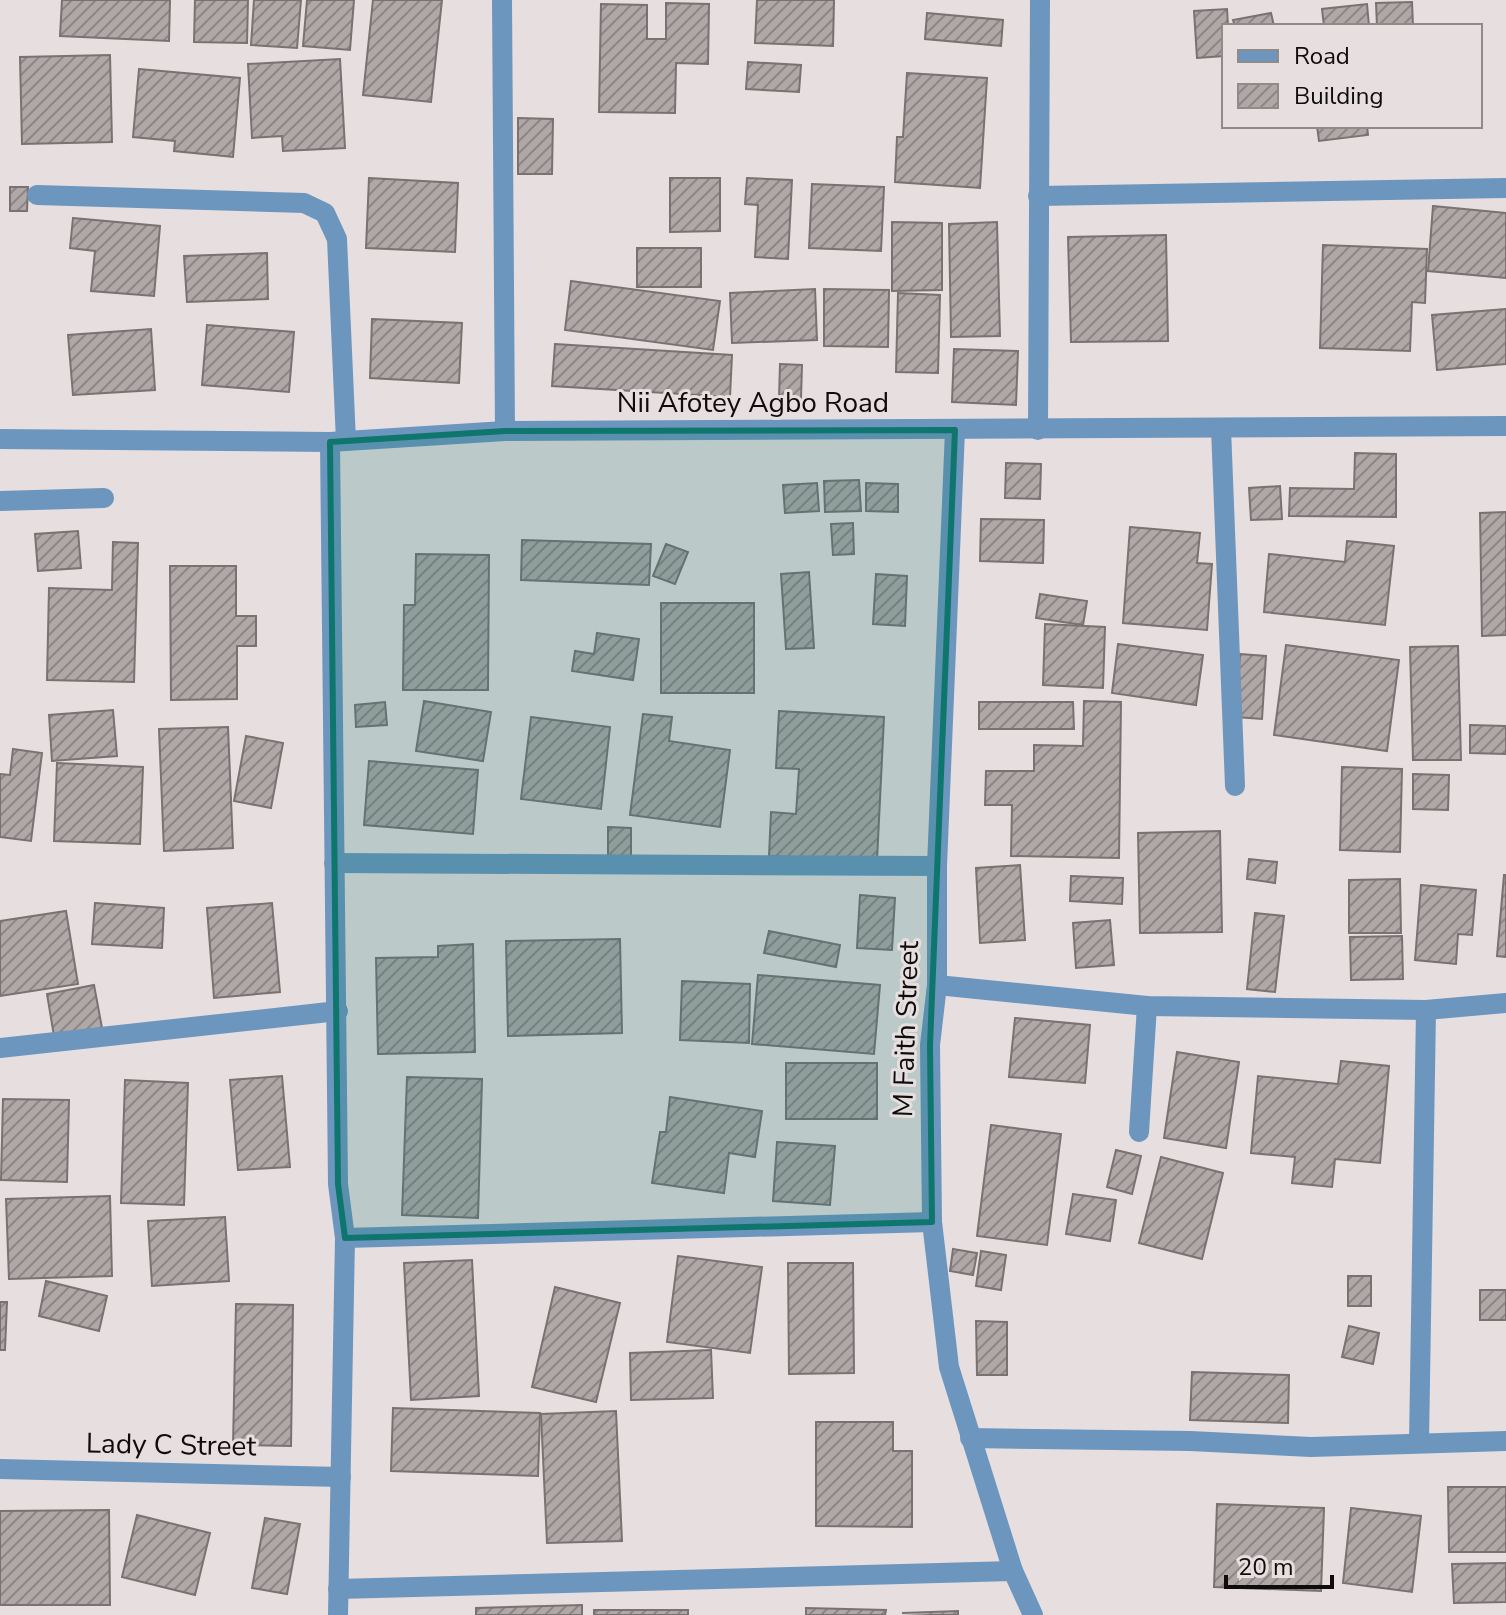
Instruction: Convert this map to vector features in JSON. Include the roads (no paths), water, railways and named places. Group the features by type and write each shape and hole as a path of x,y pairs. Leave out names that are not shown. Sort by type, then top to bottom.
{"street":[{"path":"502,0 505,431"},
{"path":"1038,430 1040,0"},
{"path":"1038,196 1506,188"},
{"path":"37,195 304,203 325,213 337,239 334,863 338,1184 345,1238 338,1615"},
{"name":"Nii Afotey Agbo Road","path":"0,439 338,442 505,431 1506,426"},
{"path":"1221,428 1235,786"},
{"name":"M Faith Street","path":"955,430 937,866 937,985 930,1045 932,1222 949,1367 1013,1571 1033,1615"},
{"path":"0,501 104,498"},
{"path":"334,863 937,866"},
{"path":"937,985 1147,1006 1426,1010 1506,1003"},
{"path":"1139,1132 1147,1006"},
{"path":"1419,1443 1426,1010"},
{"path":"0,1048 338,1011"},
{"path":"345,1238 932,1222"},
{"path":"970,1438 1190,1441 1311,1447 1506,1441"},
{"name":"Lady C Street","path":"0,1469 341,1477"},
{"path":"338,1589 1013,1571"}]}
